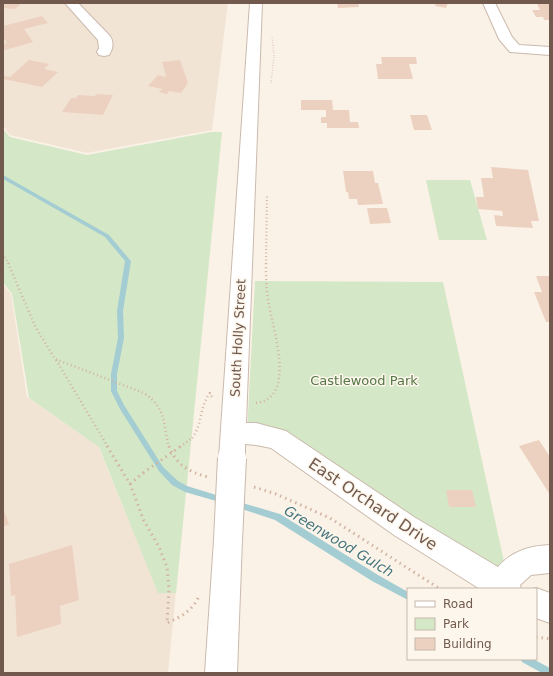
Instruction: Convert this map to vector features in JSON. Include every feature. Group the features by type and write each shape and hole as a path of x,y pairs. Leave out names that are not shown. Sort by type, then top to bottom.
{"street":[{"path":"71,3 105,39 106,48 104,52"},
{"name":"South Holly Street","path":"221,673 256,3"},
{"path":"489,3 506,39 515,49 550,51"},
{"name":"East Orchard Drive","path":"234,433 256,434 277,439 404,526 504,587"},
{"path":"504,587 519,565 532,559 550,559"},
{"path":"537,603 550,608"}],"path":[{"path":"270,84 274,56 272,32"},
{"path":"259,403 270,397 275,391 279,376 276,344 267,294 265,236 267,191"},
{"path":"3,254 8,262 35,326 130,484 144,521 159,547 166,567 169,589 167,623 181,618 191,609 201,592"},
{"path":"56,360 144,393 158,405 162,412 166,438 169,449 174,458 180,465 190,471 215,478"},
{"path":"130,484 192,438 200,426 203,404 210,394"},
{"path":"250,486 276,494 330,518 438,588"},
{"path":"537,636 550,639"}],"shaded area":[{"path":"3,3 228,3 212,130 87,153 10,135 3,126"},
{"path":"3,284 11,294 27,397 98,446 158,591 176,591 168,673 3,673"}],"green space":[{"path":"3,129 10,137 87,155 211,132 222,132 176,593 158,593 99,447 29,398 12,294 3,282"},
{"path":"426,180 470,180 487,240 439,240"},
{"name":"Castlewood Park","path":"255,281 443,282 510,588 508,588 247,434"}],"building":[{"path":"3,3 22,3 15,9 3,8"},
{"path":"337,3 358,3 359,7 338,8"},
{"path":"436,3 448,3 446,8 435,6"},
{"path":"537,4 550,4 550,20 544,20 543,17 536,17 532,10 540,10"},
{"path":"42,16 48,23 24,29 33,42 5,50 3,44 7,43 3,37 3,26"},
{"path":"381,57 416,57 417,64 409,64 413,79 378,79 376,64 382,64"},
{"path":"29,60 49,64 44,69 58,72 42,87 3,79 4,76 10,77"},
{"path":"180,60 188,83 181,93 169,91 167,94 159,92 162,89 148,86 158,75 166,76 162,62"},
{"path":"96,94 113,95 103,115 62,112 71,98 76,98 78,95 95,96"},
{"path":"301,100 332,100 333,110 349,110 350,122 358,122 359,128 327,128 327,123 321,123 321,117 326,117 326,110 301,110"},
{"path":"410,115 427,115 432,130 414,130"},
{"path":"491,167 528,170 539,221 531,221 533,228 496,226 494,215 503,216 502,211 478,209 476,197 484,197 481,178 493,178"},
{"path":"343,171 373,171 375,183 378,183 383,204 358,205 357,199 349,199 348,192 346,192"},
{"path":"367,208 387,208 391,223 370,224"},
{"path":"536,276 550,276 550,322 546,322 534,292 542,292"},
{"path":"539,440 550,457 550,495 519,446"},
{"path":"446,490 472,490 476,507 449,507"},
{"path":"3,508 9,524 3,527"},
{"path":"72,545 79,600 60,606 61,624 17,637 15,595 11,596 9,564"}],"waterway":[{"name":"Greenwood Gulch","path":"3,177 107,236 128,261 120,311 121,338 114,374 114,391 122,407 161,469 175,483 185,489 223,500"},
{"name":"Greenwood Gulch","path":"236,504 277,517 375,578 407,595"},
{"name":"Greenwood Gulch","path":"527,660 550,673"}]}
